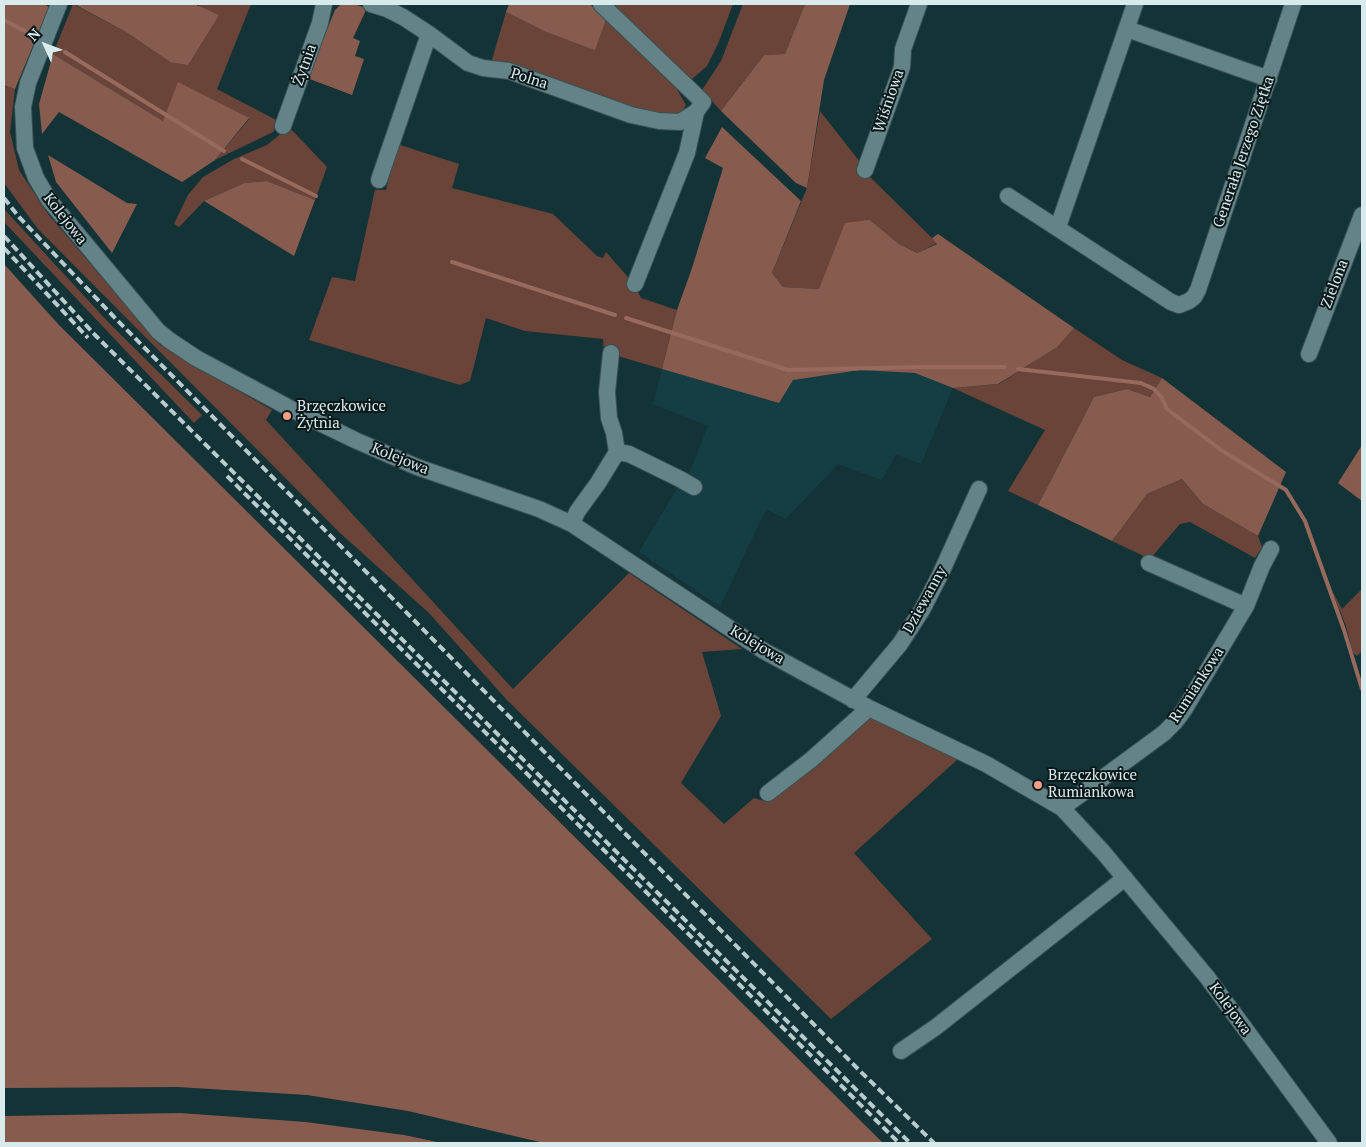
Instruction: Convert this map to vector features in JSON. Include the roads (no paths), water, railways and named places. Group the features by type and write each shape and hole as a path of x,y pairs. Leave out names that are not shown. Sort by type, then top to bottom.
{"street":[{"name":"Kolejowa","path":"59,4 28,83 23,107 24,148 36,178 49,200 158,331 196,358 295,411 357,441 417,467 539,509 572,524 764,651 853,700 986,764 1062,808 1126,878 1206,977 1329,1143"},
{"name":"Żytnia","path":"283,126 320,24 324,4"},
{"name":"Polna","path":"371,4 388,6 468,63 483,68 509,71 631,115 659,121 680,122 700,107"},
{"path":"601,4 688,87 700,107 687,153 636,284"},
{"name":"Wiśniowa","path":"865,170 902,67 903,50 919,4"},
{"path":"1008,196 1060,223 1135,4"},
{"name":"Generała Jerzego Ziętka","path":"1060,223 1171,302 1179,305 1192,299 1198,290 1293,4"},
{"path":"1127,29 1269,79"},
{"path":"380,180 429,34"},
{"name":"Zielona","path":"1309,354 1362,214"},
{"path":"572,524 577,512 617,452 608,410 607,392 611,353"},
{"path":"617,452 629,454 694,487"},
{"name":"Dziewanny","path":"853,700 900,644 922,610 980,488"},
{"name":"Rumiankowa","path":"1062,808 1164,733 1175,722 1246,606 1262,566 1271,550"},
{"path":"1149,563 1246,606"},
{"path":"768,793 812,759 869,708"},
{"path":"901,1051 936,1027 1126,878"}],"waterway":[{"path":"4,20 25,31"},
{"path":"65,52 224,151"},
{"path":"242,159 316,196"},
{"path":"452,262 615,315"},
{"path":"626,318 788,370 1005,367"},
{"path":"1018,369 1141,383 1154,389 1162,398 1167,409 1221,450 1286,490 1305,521 1344,630 1362,689"}],"railway":[{"path":"4,198 19,217 116,319 859,1070 934,1143"},
{"path":"4,236 95,335 910,1143"},
{"path":"4,248 88,338"},
{"path":"227,476 899,1143"}],"place":[{"name":"Brzęczkowice Żytnia","path":"287,416"},
{"name":"Brzęczkowice Rumiankowa","path":"1038,785"}]}
